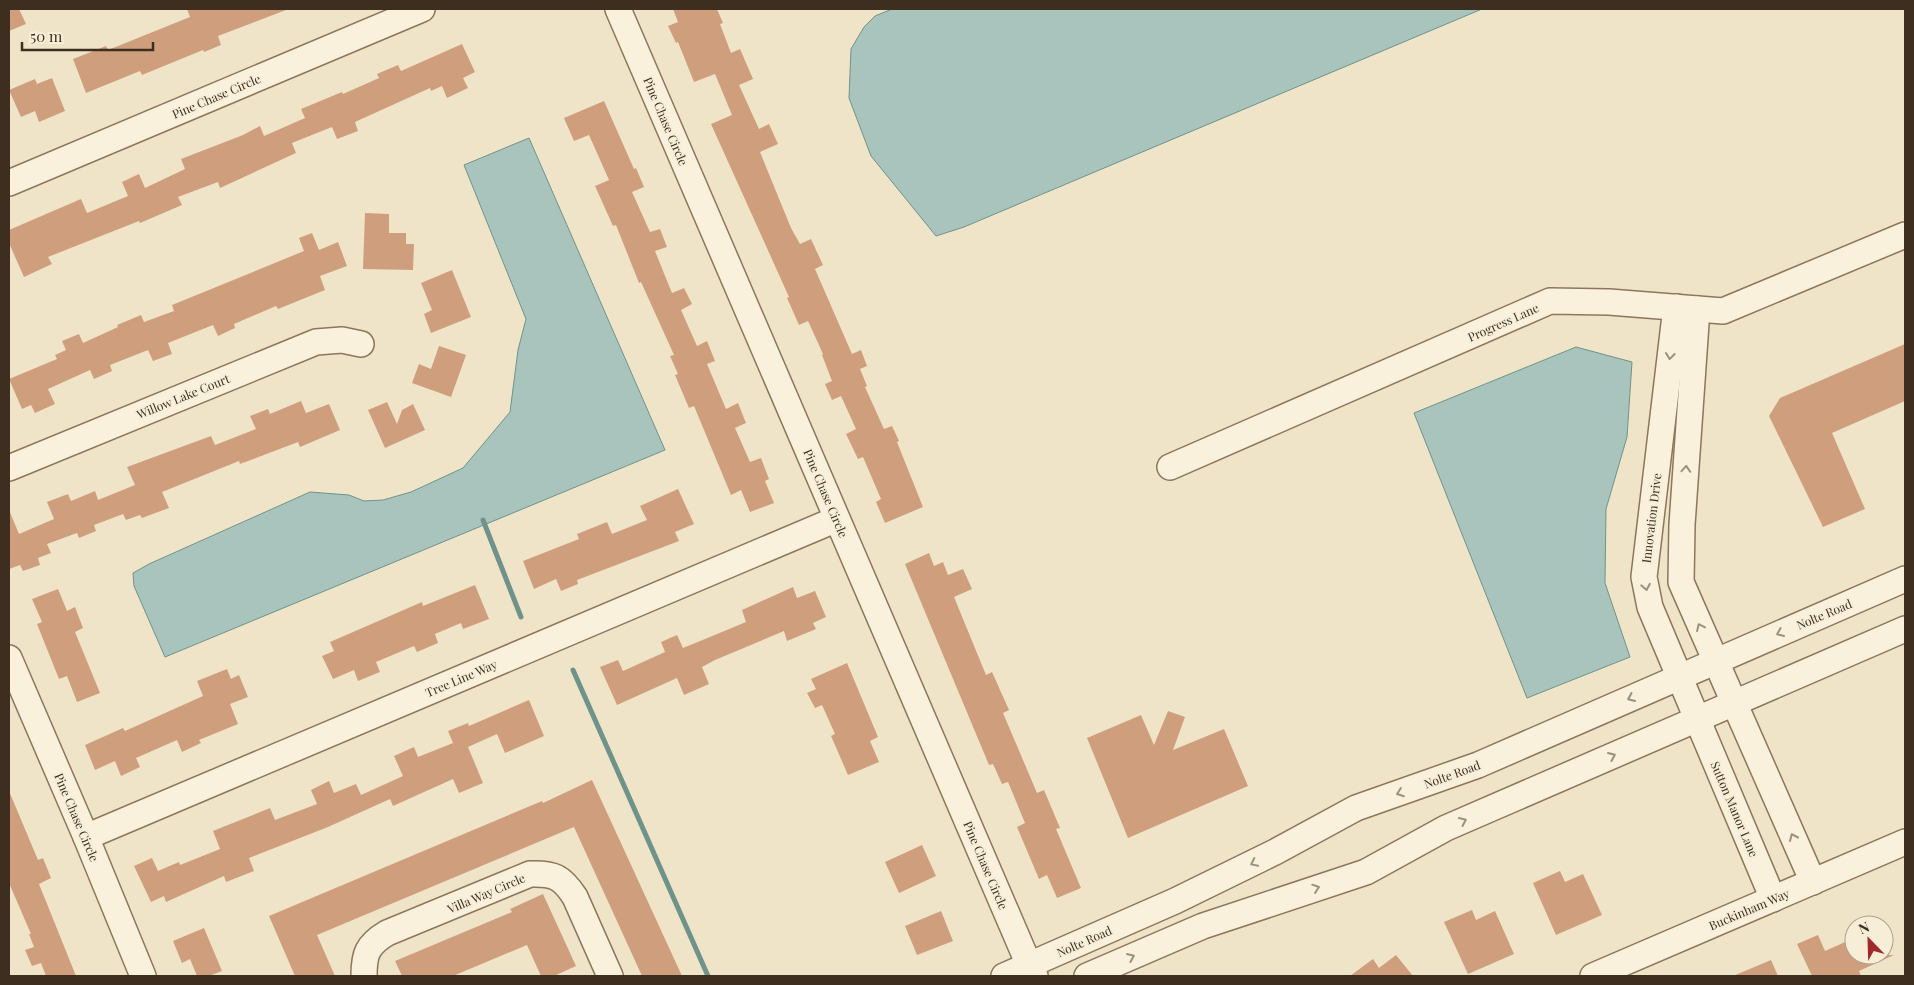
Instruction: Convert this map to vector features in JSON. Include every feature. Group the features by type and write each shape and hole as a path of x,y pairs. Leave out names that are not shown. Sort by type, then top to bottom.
{"street":[{"name":"Pine Chase Circle","path":"9,183 422,9"},
{"name":"Pine Chase Circle","path":"618,9 1032,971"},
{"name":"Progress Lane","path":"1170,466 1550,301 1608,302 1723,311 1905,234"},
{"path":"1687,308 1681,582 1813,882"},
{"name":"Innovation Drive","path":"1687,308 1644,577 1650,607 1697,719"},
{"name":"Willow Lake Court","path":"9,468 316,342 342,340 361,344"},
{"name":"Tree Line Way","path":"86,837 837,518"},
{"name":"Nolte Road","path":"1004,976 1032,971 1275,852 1356,808 1478,764 1905,579"},
{"path":"1086,976 1203,926 1366,872 1446,828 1905,629"},
{"name":"Pine Chase Circle","path":"9,658 143,976"},
{"name":"Sutton Manor Lane","path":"1697,719 1773,899"},
{"name":"Buckinham Way","path":"1593,976 1905,842"},
{"name":"Villa Way Circle","path":"364,976 367,950 376,939 522,877 530,874 543,874 558,877 571,892 602,954 610,976"}],"water":[{"path":"892,9 1482,9 964,227 936,236 871,156 849,98 851,49 864,27 875,16"},
{"path":"529,138 665,450 165,657 134,586 133,573 149,564 310,492 349,495 364,501 383,500 411,492 463,468 510,412 518,350 526,319 464,165"},
{"path":"1576,347 1632,362 1627,437 1606,509 1605,583 1630,657 1527,698 1414,413"}],"building":[{"path":"9,9 19,9 26,24 9,31"},
{"path":"187,9 286,10 218,36 221,45 204,52 203,50 142,75 140,71 86,93 73,59 106,46 108,50 190,17"},
{"path":"673,9 717,9 723,23 720,24 731,53 740,49 753,79 739,85 759,129 769,124 778,144 760,152 791,228 800,244 811,239 823,265 815,269 852,354 861,350 867,366 860,369 867,386 865,387 884,429 892,426 923,507 885,523 876,502 881,499 863,457 858,459 846,434 856,429 841,396 832,400 825,384 832,381 823,354 808,321 799,325 787,298 789,297 711,124 732,115 715,74 694,82 678,42 676,43 668,26 678,22"},
{"path":"462,44 475,72 463,78 468,88 447,98 442,86 431,91 430,88 355,122 358,131 337,139 332,127 292,143 296,153 220,188 218,182 178,197 182,205 140,223 139,221 48,257 52,264 24,277 9,243 9,230 81,199 87,213 128,196 122,182 139,174 145,188 185,169 181,159 243,135 260,126 264,136 305,118 301,109 342,92 343,94 379,78 377,74 398,65 401,71"},
{"path":"52,78 65,111 39,122 35,111 21,117 9,90 35,79 37,84"},
{"path":"604,101 644,187 632,192 650,232 660,229 667,247 655,251 672,293 684,288 692,304 681,310 697,346 707,341 715,361 707,364 726,409 738,403 746,423 735,428 750,462 761,458 769,479 765,481 774,503 750,512 741,490 731,495 694,406 689,408 675,375 678,374 670,356 674,355 641,282 639,283 616,225 613,226 595,186 609,180 589,135 574,141 564,118"},
{"path":"365,213 389,214 389,233 406,233 406,244 414,244 413,270 363,269"},
{"path":"312,233 319,250 338,242 347,266 320,276 325,290 278,309 276,306 234,324 235,328 218,336 213,325 168,343 172,354 153,361 148,350 110,365 112,371 94,379 90,370 48,389 55,404 35,413 31,405 22,409 9,379 57,359 55,355 66,350 62,341 79,334 83,343 141,315 144,322 174,311 172,305 304,251 299,238"},
{"path":"452,270 471,317 431,333 424,314 432,310 421,283"},
{"path":"1905,344 1905,401 1832,433 1865,509 1823,527 1769,416 1780,398"},
{"path":"439,346 466,355 451,397 412,383 419,364 431,369"},
{"path":"301,401 306,413 329,404 340,430 300,447 298,442 240,464 239,461 162,492 169,508 142,518 140,515 126,520 123,514 94,525 96,531 79,538 77,533 47,544 51,553 38,558 40,565 23,571 20,565 9,569 9,510 19,534 54,519 47,502 68,494 71,501 95,491 98,500 135,485 127,467 211,436 215,445 256,429 250,416 268,409 270,414"},
{"path":"387,402 397,424 402,410 413,404 425,430 385,448 368,410"},
{"path":"678,489 694,524 675,532 679,541 577,580 578,584 561,591 556,579 534,589 523,561 579,539 577,534 607,522 612,534 647,520 640,506"},
{"path":"929,553 934,566 943,562 948,575 963,569 972,589 954,597 986,675 992,672 1009,710 1003,713 1037,793 1044,790 1060,828 1056,829 1081,888 1057,898 1047,875 1039,879 1017,827 1025,823 1008,782 1002,784 993,764 989,765 905,564"},
{"path":"475,585 489,619 463,629 461,623 435,634 438,643 417,652 414,646 376,662 380,672 358,681 354,670 333,679 322,656 334,651 330,642 422,602 423,606"},
{"path":"793,587 797,598 815,591 826,617 813,623 816,629 787,641 784,631 715,660 702,667 709,684 684,695 677,678 617,705 600,667 618,660 623,671 665,652 661,642 677,635 683,648 705,639 746,622 742,610"},
{"path":"58,589 67,611 75,607 83,628 75,632 100,693 77,702 67,676 59,679 37,624 42,622 32,599"},
{"path":"847,663 878,737 870,741 879,762 848,775 831,736 835,734 822,705 815,708 807,693 816,689 811,679"},
{"path":"227,669 231,679 239,675 248,697 230,704 238,724 199,740 201,743 182,752 177,740 136,758 140,767 121,776 115,761 95,770 85,745 123,728 125,731 203,696 197,681"},
{"path":"529,700 544,736 505,753 497,734 468,747 483,783 459,793 453,779 393,806 390,799 328,827 249,858 254,871 226,882 224,876 166,902 164,896 151,902 134,866 152,858 158,871 179,862 180,865 220,849 213,831 270,808 275,820 317,804 311,790 329,781 334,793 356,784 361,795 403,776 394,756 414,747 418,757 453,743 448,731 468,723 469,726"},
{"path":"1168,711 1185,717 1173,750 1224,729 1248,786 1128,838 1087,738 1141,715 1154,745"},
{"path":"592,780 682,976 642,976 574,827 317,935 335,976 295,976 269,916 542,801 543,803"},
{"path":"9,791 38,860 43,858 51,878 39,884 76,976 46,976 41,963 32,966 25,950 34,947 29,934 31,934 9,883"},
{"path":"922,845 936,876 899,893 885,862"},
{"path":"1560,871 1565,882 1583,874 1602,915 1556,935 1533,883"},
{"path":"543,894 576,966 554,976 541,976 527,945 453,976 402,976 395,961 512,912 510,909"},
{"path":"1472,910 1476,920 1495,911 1514,954 1468,974 1444,922"},
{"path":"941,911 953,941 917,955 905,926"},
{"path":"204,928 222,971 209,976 197,976 190,959 182,963 173,941"},
{"path":"1818,935 1825,951 1844,942 1844,965 1872,965 1859,971 1861,976 1812,976 1797,944"},
{"path":"1396,955 1413,976 1350,976 1373,959 1379,968"},
{"path":"1771,960 1778,976 1733,976"}],"waterway":[{"path":"483,520 521,617"},
{"path":"573,670 708,976"}]}
